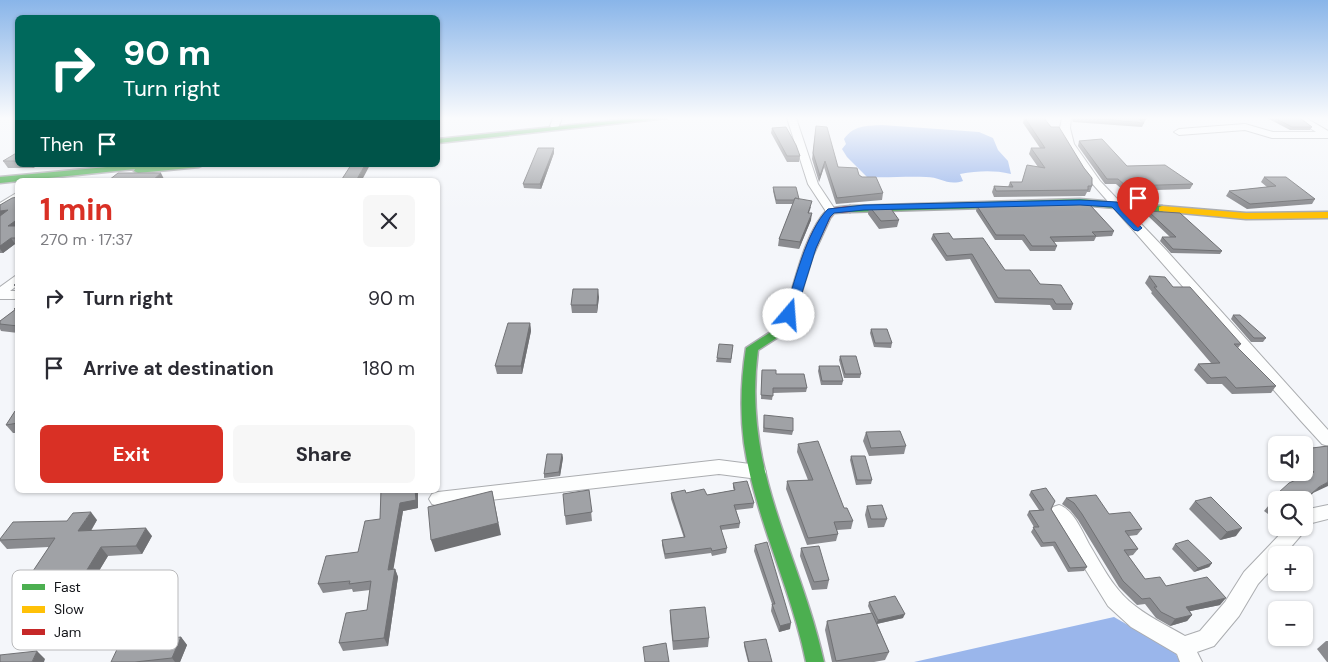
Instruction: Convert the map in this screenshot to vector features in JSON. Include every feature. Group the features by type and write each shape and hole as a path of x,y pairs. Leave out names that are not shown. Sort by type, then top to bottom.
{"street":[{"path":"801,149 813,184 831,211"},
{"path":"1073,149 1114,204 1161,252 1235,338 1328,440"},
{"path":"20,178 133,167"},
{"path":"68,178 179,167"},
{"path":"0,180 15,179"},
{"path":"0,185 15,183"},
{"path":"0,208 15,197"},
{"path":"815,662 804,613 775,534 758,472 747,414 747,364 752,348 785,328 811,248 826,216 831,211 903,206 1080,202 1246,216 1328,215"},
{"path":"0,294 15,281"},
{"path":"0,294 15,295"},
{"path":"438,499 719,467 758,472"},
{"path":"1059,512 1070,526 1115,600 1133,616 1187,655 1207,639 1232,610 1250,578 1289,536"},
{"path":"1313,515 1328,512"}],"water":[{"path":"842,149 998,149 1008,161 1011,174 992,171 960,174 963,181 957,182 926,177 867,177 847,157"},
{"path":"1114,617 1175,652 1180,662 914,662"}],"building":[{"path":"538,149 554,149 540,184 523,184"},
{"path":"783,149 797,149 800,156 787,156"},
{"path":"813,149 833,149 838,167 857,168 859,175 862,177 876,177 883,193 837,198 825,161 820,176"},
{"path":"1032,149 1072,149 1092,178 1092,186 1088,186 1088,190 996,191 994,186 1013,187 1010,182 1022,182 1027,165 1045,168"},
{"path":"1085,149 1111,149 1127,166 1165,165 1193,184 1126,186 1118,179 1107,179"},
{"path":"15,154 15,161 3,161"},
{"path":"350,167 364,167 358,178 343,178"},
{"path":"118,173 161,173 155,178 112,178"},
{"path":"1264,177 1286,177 1315,199 1250,204 1229,191 1276,186"},
{"path":"773,187 796,187 799,199 776,200"},
{"path":"15,198 15,221 8,226 15,226 15,238 11,238 0,246 0,216 8,210 0,211 0,205"},
{"path":"795,198 812,201 808,213 812,213 800,242 779,239"},
{"path":"1087,204 1114,231 1092,232 1096,236 1050,237 1057,246 1032,246 1024,235 996,235 977,206"},
{"path":"869,206 889,206 899,220 881,221"},
{"path":"1148,211 1180,213 1222,251 1173,249 1162,237 1176,237"},
{"path":"949,233 953,239 983,238 1005,270 1030,270 1040,284 1061,285 1073,304 1056,304 1053,299 998,298 972,254 947,256 933,234"},
{"path":"1149,276 1165,277 1173,287 1190,287 1241,344 1234,344 1276,386 1236,388 1226,377 1211,378 1198,364 1220,363 1154,287 1157,287"},
{"path":"573,289 598,289 597,305 571,305"},
{"path":"15,310 15,326 0,324 0,321"},
{"path":"1233,315 1240,315 1266,338 1254,338"},
{"path":"508,323 530,323 521,366 495,366"},
{"path":"871,329 887,329 892,343 875,343"},
{"path":"719,344 733,345 731,359 717,358"},
{"path":"840,356 856,356 861,374 845,374"},
{"path":"819,366 839,366 843,381 822,381"},
{"path":"762,370 776,370 776,374 804,374 807,388 773,388 773,396 761,395"},
{"path":"15,411 15,424 6,425"},
{"path":"764,415 793,418 793,431 764,428"},
{"path":"900,431 906,446 871,448 866,432"},
{"path":"818,441 844,508 847,508 853,521 834,522 838,534 808,538 787,481 813,480 798,444"},
{"path":"1328,446 1328,482 1313,492 1280,491 1294,481 1313,481 1313,448"},
{"path":"547,454 562,454 559,472 544,474"},
{"path":"851,456 865,456 872,480 857,480"},
{"path":"747,481 754,503 734,505 740,523 720,526 727,548 712,551 711,548 665,554 662,540 685,537 671,493 685,490 686,493 704,489 707,495 735,490 733,483"},
{"path":"1046,488 1055,501 1051,509 1087,567 1070,568 1055,542 1043,543 1033,527 1039,527 1029,511 1044,510 1031,491"},
{"path":"589,490 592,512 565,516 563,494"},
{"path":"492,491 498,523 431,540 428,507"},
{"path":"381,493 415,493 416,500 400,503 388,570 395,569 384,638 339,643 346,613 367,610 371,581 349,584 350,581 318,584 326,556 358,552 365,521 380,519"},
{"path":"1096,495 1109,514 1130,512 1142,529 1125,531 1138,549 1124,550 1145,579 1160,577 1166,586 1207,577 1226,598 1186,607 1192,615 1175,619 1161,612 1150,598 1142,599 1123,581 1082,514 1074,503 1066,498"},
{"path":"1211,497 1242,528 1227,532 1195,501"},
{"path":"882,505 887,519 871,519 867,506"},
{"path":"91,512 78,531 146,528 136,546 101,547 87,570 34,570 55,538 0,540 13,522 67,521 73,513"},
{"path":"1188,540 1212,563 1198,568 1175,544"},
{"path":"767,542 791,623 780,626 772,604 775,604 755,545"},
{"path":"819,546 829,580 814,582 801,548"},
{"path":"895,596 905,614 878,620 869,602"},
{"path":"705,607 709,638 673,641 670,610"},
{"path":"872,613 889,652 836,661 827,621"},
{"path":"766,639 772,662 749,662 744,642"},
{"path":"666,643 669,662 645,662 643,647"},
{"path":"117,650 175,650 172,658 135,662 111,662"},
{"path":"37,651 32,662 0,662 0,655"}],"traffic: fast":[{"path":"20,178 133,167"},
{"path":"138,171 179,167"},
{"path":"0,180 15,179"},
{"path":"850,209 1080,202 1162,209"},
{"path":"792,307 785,328 752,348 749,372 748,419 755,466 767,512 802,613 815,662"}],"traffic: slow":[{"path":"1162,209 1246,216 1328,215"}],"traffic: jam":[{"path":"792,307 820,226 831,211 850,209"}],"route":[{"path":"789,315 811,248 826,216 831,211 864,207 1080,202 1114,204 1138,228"}]}
